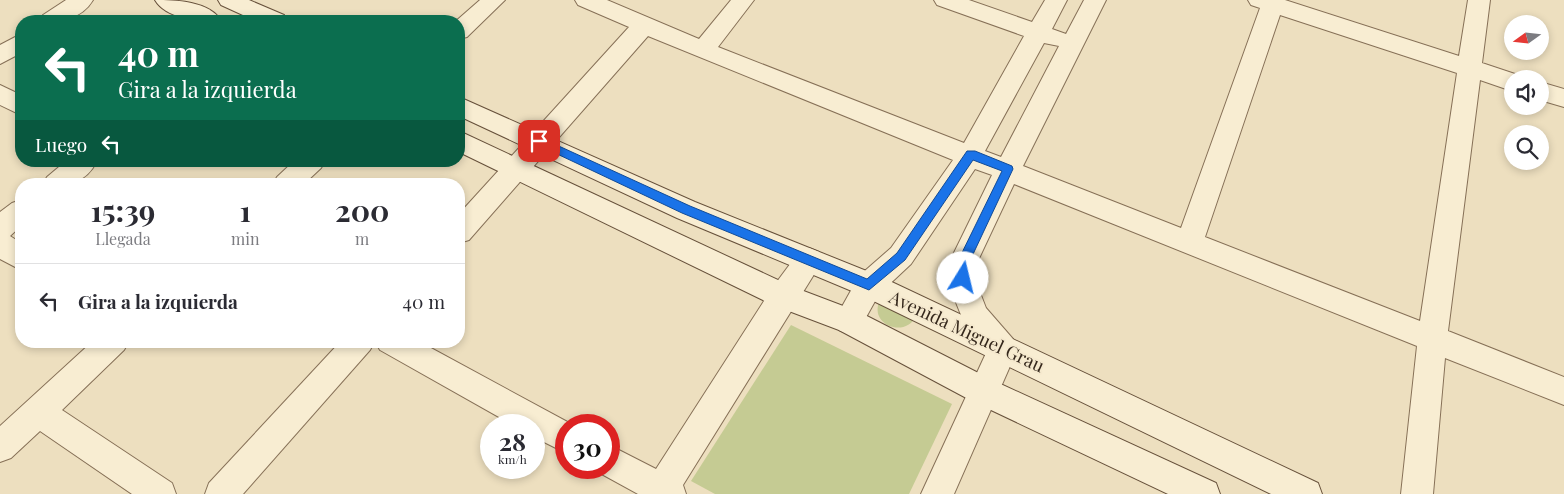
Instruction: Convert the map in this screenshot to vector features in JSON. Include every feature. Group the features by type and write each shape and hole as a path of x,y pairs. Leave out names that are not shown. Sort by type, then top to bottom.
{"street":[{"path":"60,15 82,0"},
{"path":"166,0 197,15"},
{"path":"229,0 258,15"},
{"path":"465,26 494,0"},
{"path":"586,0 703,50 971,154 1432,340 1564,391"},
{"path":"703,50 743,0"},
{"path":"945,0 1040,32 1072,45"},
{"path":"849,321 869,285 901,256 971,154 1056,0"},
{"path":"937,494 1003,348 975,316 965,290 961,267 1008,169 1095,0"},
{"path":"1416,494 1432,340 1479,0"},
{"path":"1190,242 1269,2 1504,79"},
{"path":"465,225 644,26"},
{"path":"0,56 15,46"},
{"path":"0,94 15,103"},
{"path":"1549,94 1564,98"},
{"name":"Avenida Miguel Grau","path":"465,109 686,210 869,285 1306,494"},
{"path":"465,143 783,296 849,321 983,391 1204,494"},
{"path":"63,178 77,167"},
{"path":"293,178 305,167"},
{"path":"0,228 15,216"},
{"path":"0,244 15,254"},
{"path":"620,468 663,493 783,296 809,260"},
{"path":"0,447 107,348"},
{"path":"221,494 354,348"},
{"path":"403,348 555,432"},
{"path":"38,412 160,494"}],"green space":[{"path":"879,302 916,316 911,323 905,326 898,328 890,326 884,323 880,317 878,310"},
{"path":"791,325 952,404 909,494 715,494 691,481"}],"route":[{"path":"539,141 686,210 869,285 901,256 971,154 1008,169 961,267 963,278"}]}
